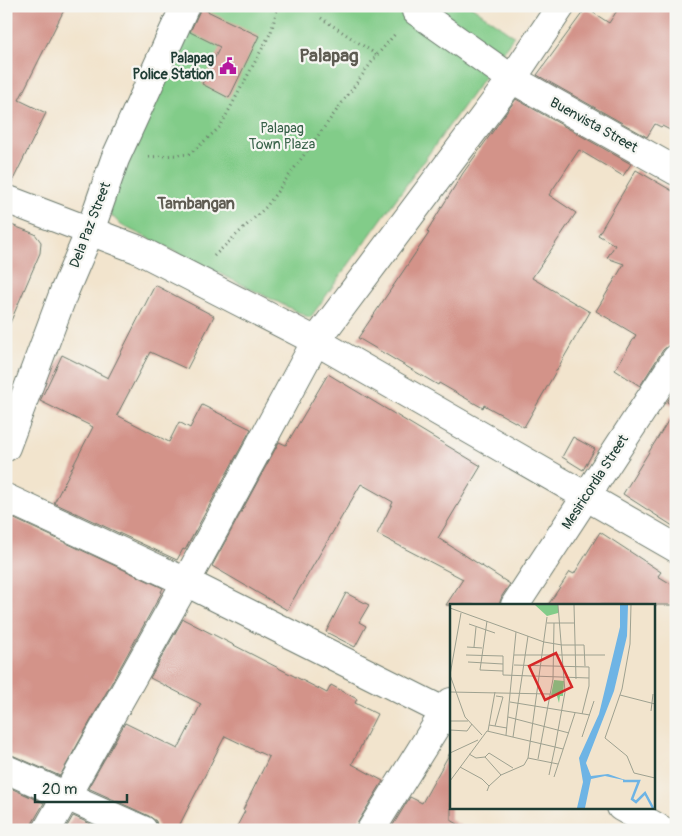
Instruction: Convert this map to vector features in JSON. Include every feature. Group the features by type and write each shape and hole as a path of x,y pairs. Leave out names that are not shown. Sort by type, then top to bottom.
{"street":[{"name":"Dela Paz Street","path":"6,447 64,292 90,231 115,159 185,6"},
{"path":"46,830 186,582 316,341 512,79 561,6"},
{"name":"Buenvista Street","path":"416,11 512,79 676,171"},
{"path":"6,199 137,249 316,341 676,548"},
{"name":"Mesiricordia Street","path":"516,604 676,359"},
{"path":"6,498 186,582 449,710 371,830"},
{"path":"6,769 143,830"},
{"path":"623,808 662,830"}],"path":[{"path":"122,144 144,158 190,154 220,127 271,32 278,6"},
{"path":"192,278 266,207 376,55 416,11"},
{"path":"321,18 376,55"}],"green space":[{"name":"Palapag Town Plaza","path":"199,6 471,6 514,36 310,318 121,225 110,214 108,198"}],"building":[{"path":"6,6 66,6 19,100 46,113 11,184 6,184"},
{"path":"620,6 676,6 676,133 655,124 647,137 537,75 586,8 609,23"},
{"name":"Palapag Police Station","path":"201,8 259,36 229,98 202,84 220,47 190,32"},
{"path":"516,99 631,164 623,176 579,150 549,195 576,213 532,278 590,312 524,427 484,405 483,408 439,383 438,385 358,338 429,233 427,231 463,173"},
{"path":"636,170 676,193 676,344 669,345 663,350 640,386 615,370 636,335 596,311 624,264 607,258 615,245 598,235"},
{"path":"6,223 35,234 41,242 40,253 7,330"},
{"path":"155,285 214,316 187,369 150,352 117,415 169,442 179,422 190,428 202,405 251,429 185,550 183,549 177,560 54,503 93,427 40,401 62,355 108,378"},
{"path":"328,374 481,466 438,538 510,584 499,604 446,605 463,579 377,534 393,502 361,484 287,610 212,566 279,442 286,445"},
{"path":"676,388 676,407 667,402"},
{"path":"676,408 676,528 623,494"},
{"path":"573,437 595,449 583,470 562,457"},
{"path":"6,515 163,588 60,776 6,754"},
{"path":"600,532 661,572 658,576 676,587 676,605 549,604 570,572 574,574"},
{"path":"346,593 369,605 359,622 366,626 355,647 326,632"},
{"path":"183,619 327,693 331,685 357,699 355,703 377,714 352,764 383,781 355,830 235,830 269,757 225,736 177,830 158,830 156,821 149,816 88,788 125,723 178,749 201,704 150,678"},
{"path":"450,753 451,820 468,830 390,830 410,797 422,803"},
{"path":"6,786 44,803 33,822 31,830 6,830"},
{"path":"73,816 104,830 65,830"}],"place":[{"name":"Palapag Police Station","path":"228,66"}],"district":[{"name":"Palapag","path":"329,56"},
{"name":"Tambangan","path":"196,204"}]}
